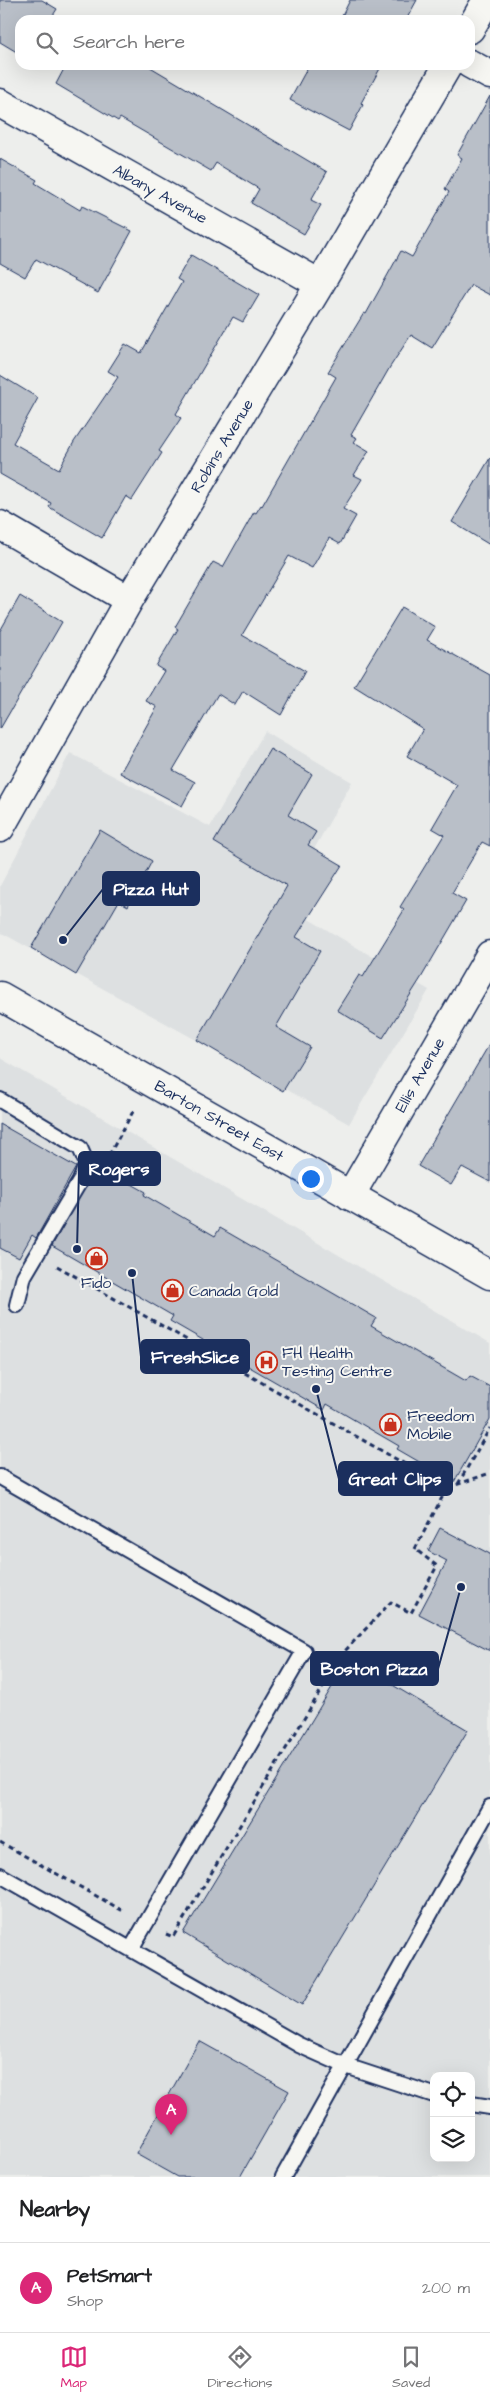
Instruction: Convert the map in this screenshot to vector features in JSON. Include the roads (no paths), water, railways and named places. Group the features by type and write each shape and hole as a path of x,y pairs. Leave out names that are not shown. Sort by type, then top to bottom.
{"street":[{"path":"475,20 487,0"},
{"path":"475,67 490,75"},
{"name":"Robins Avenue","path":"0,828 129,600 320,284 445,70"},
{"name":"Albany Avenue","path":"0,103 320,284"},
{"path":"0,525 129,600"},
{"name":"Ellis Avenue","path":"350,1196 490,955"},
{"name":"Barton Street East","path":"0,996 490,1275"},
{"path":"0,1016 48,1023"}],"lane":[{"path":"0,1100 80,1148 87,1164 80,1180 24,1276 17,1305"},
{"path":"0,1477 304,1650 131,1949"},
{"path":"283,2177 490,1807"},
{"path":"0,1874 299,2045 346,2066 430,2094"},
{"path":"475,2105 490,2107"}],"place":[{"name":"Pizza Hut","path":"63,940"},
{"name":"Rogers","path":"77,1249"},
{"name":"Fido","path":"96,1259"},
{"name":"FreshSlice","path":"132,1273"},
{"name":"Canada Gold","path":"173,1291"},
{"name":"FH Health Testing Centre","path":"266,1362"},
{"name":"Great Clips","path":"316,1389"},
{"name":"Freedom Mobile","path":"391,1425"},
{"name":"Boston Pizza","path":"461,1587"},
{"name":"PetSmart","path":"171,2135"}]}
